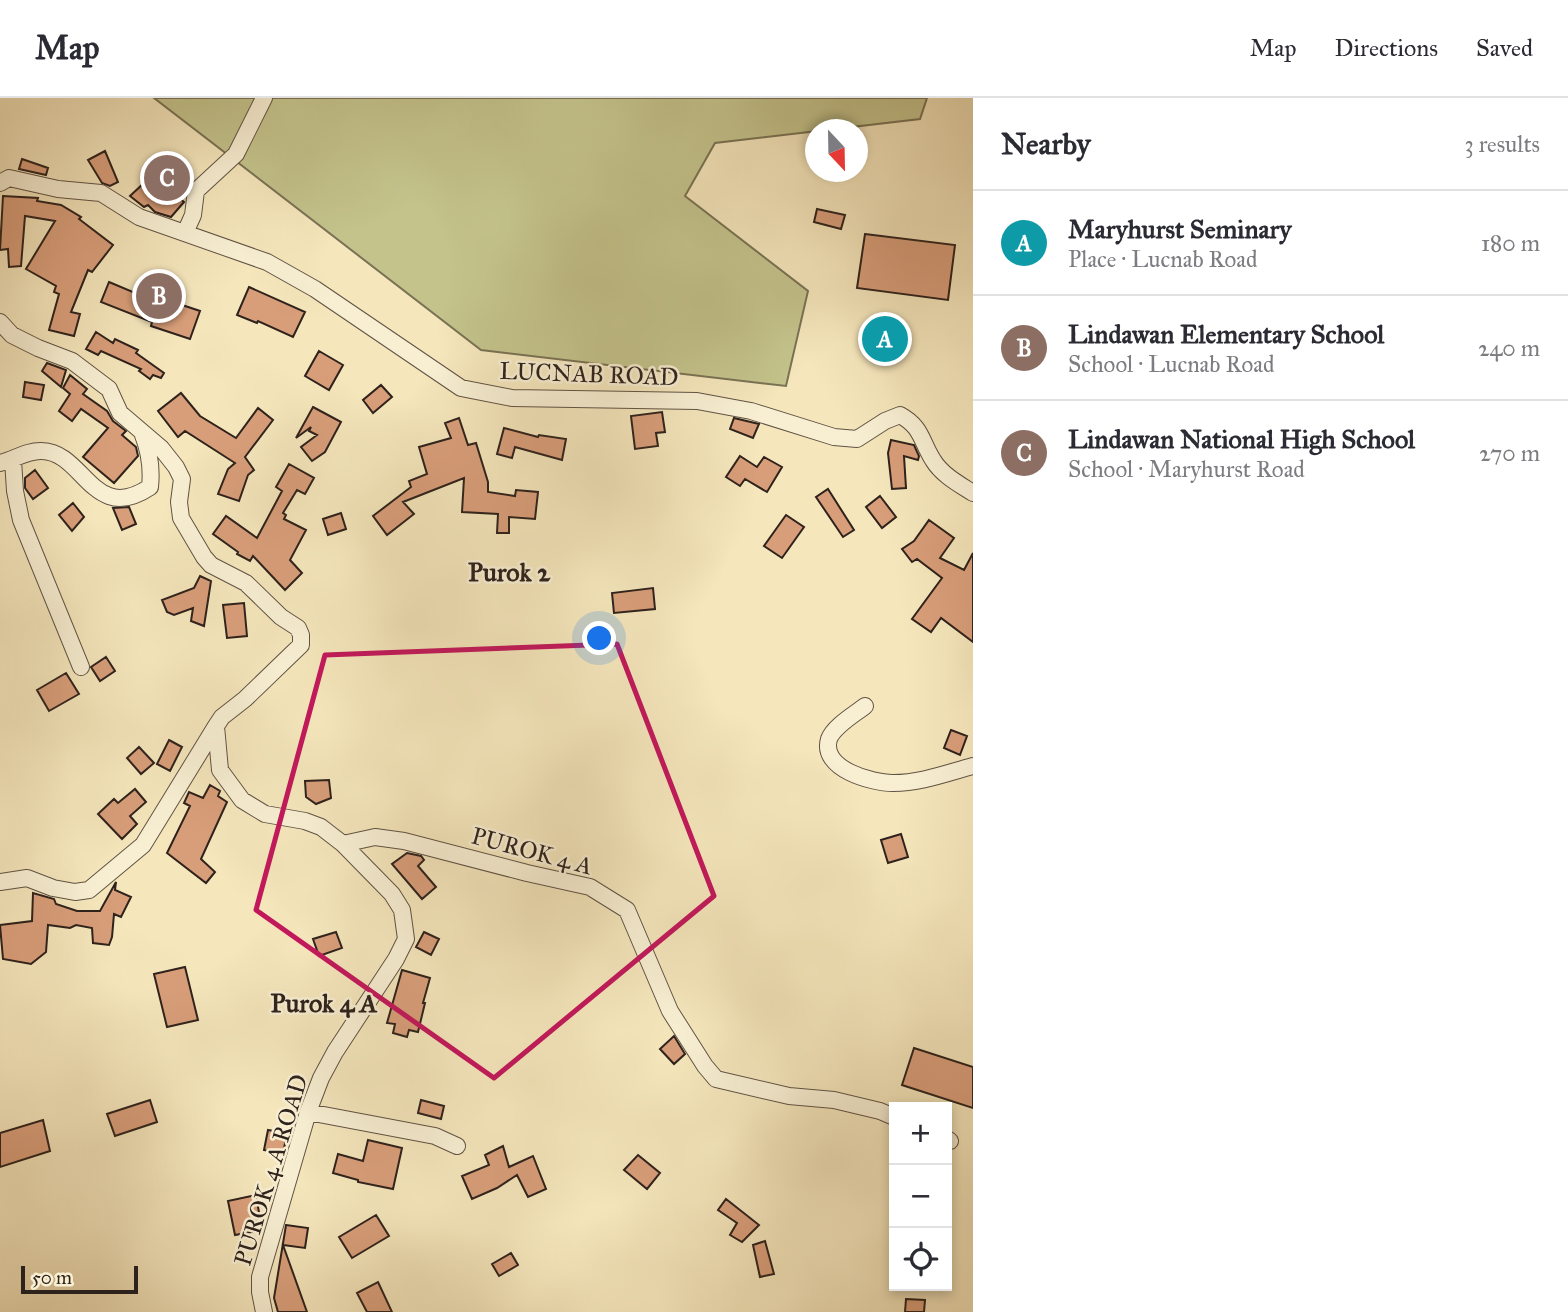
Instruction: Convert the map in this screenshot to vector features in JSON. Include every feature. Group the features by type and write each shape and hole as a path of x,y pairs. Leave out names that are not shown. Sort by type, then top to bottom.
{"street":[{"path":"185,233 193,215 196,191 236,154 264,98"},
{"name":"LUCNAB ROAD","path":"0,183 9,178 58,189 102,193 139,217 267,262 315,289 461,388 512,398 697,401 751,411 834,437 857,439 900,415 913,422 934,462 950,478 973,492"},
{"path":"0,322 12,335 72,361 108,389 120,413 161,448 176,467 182,479 179,502 181,518 204,557 211,565 246,583 281,617 298,628 301,635 300,645 295,652 222,717 142,845 89,890 75,892 53,888 27,878 0,882"},
{"path":"81,667 20,520 7,462 32,452 44,451 60,458 108,497 131,498 150,487 150,454 142,433"},
{"path":"865,706 834,731 829,740 833,760 847,772 891,783 921,780 973,766"},
{"name":"PUROK 4 A ROAD","path":"216,726 220,770 242,800 265,814 305,821 321,827 342,844 392,894 402,910 406,939 396,959 335,1052 307,1112 260,1277 264,1312"},
{"name":"PUROK 4 A","path":"342,844 375,837 404,841 590,887 627,910 670,1011 716,1079 789,1096 834,1100 889,1116"},
{"path":"307,1112 435,1136 457,1146"}],"highlighted area":[{"path":"617,644 714,896 494,1078 256,910 325,655"}],"shaded area":[{"path":"154,98 927,98 920,119 868,125 868,119 805,119 805,132 715,143 685,196 808,291 786,386 481,350"}],"building":[{"path":"105,151 118,182 110,186 102,183 88,160"},
{"path":"172,157 185,171 167,187 184,202 171,217 155,212 148,205 144,207 130,196"},
{"path":"22,159 48,168 46,175 19,169"},
{"path":"3,196 38,198 37,201 61,205 81,217 79,219 113,245 92,272 88,270 71,312 80,314 74,336 49,330 59,294 54,292 56,286 26,269 55,221 25,216 21,266 9,267 8,249 0,250"},
{"path":"817,209 845,215 841,229 814,222"},
{"path":"865,234 955,245 948,300 857,288"},
{"path":"109,282 135,293 138,284 157,291 155,296 200,311 190,339 151,326 152,322 101,302"},
{"path":"249,287 305,312 293,337 237,315"},
{"path":"96,332 113,343 115,339 138,350 136,353 164,373 161,378 153,375 150,379 139,371 141,369 101,351 98,355 86,349"},
{"path":"319,351 343,365 329,390 305,376"},
{"path":"47,363 66,370 61,387 42,371"},
{"path":"70,375 87,389 83,394 107,411 113,421 126,431 122,435 136,447 138,456 114,483 83,457 108,428 81,409 72,421 59,411 70,394 63,388"},
{"path":"25,382 44,385 41,400 23,397"},
{"path":"381,385 392,397 373,413 363,400"},
{"path":"181,393 200,416 236,438 258,408 273,420 245,457 254,470 248,475 239,501 218,494 228,469 235,463 185,431 178,437 158,411"},
{"path":"313,407 341,422 325,452 312,461 301,447 317,435 309,431 311,427 296,438"},
{"path":"662,412 665,432 656,433 658,446 635,449 631,416"},
{"path":"459,418 468,445 476,443 488,482 488,492 515,496 516,490 538,492 535,519 509,517 509,533 497,533 498,514 462,512 464,478 403,502 414,514 387,535 373,516 411,487 409,481 427,474 419,447 451,438 445,423"},
{"path":"734,418 759,424 753,438 730,429"},
{"path":"504,428 538,437 566,439 562,460 515,447 512,458 497,454"},
{"path":"891,440 914,445 919,456 918,460 904,456 906,488 892,489 888,453"},
{"path":"740,456 757,467 764,457 782,467 767,492 745,479 740,486 726,477"},
{"path":"289,464 314,478 305,494 297,490 283,513 286,515 284,519 306,530 290,560 302,573 285,590 253,556 250,561 237,554 238,552 213,534 226,516 257,538 282,491 276,487"},
{"path":"35,470 48,488 33,499 25,488 25,478"},
{"path":"828,489 854,530 843,537 816,497"},
{"path":"880,496 896,517 882,528 866,507"},
{"path":"73,503 84,517 72,531 59,515"},
{"path":"129,507 136,524 122,530 113,508"},
{"path":"341,513 346,529 328,535 323,519"},
{"path":"786,515 804,527 782,558 764,546"},
{"path":"929,520 954,538 940,558 964,570 973,553 973,642 941,618 931,632 912,619 942,578 917,559 912,562 902,549 914,541"},
{"path":"200,576 211,581 204,626 191,621 193,608 174,615 167,612 162,600 194,588"},
{"path":"653,588 655,609 614,613 612,593"},
{"path":"244,603 247,636 227,638 223,605"},
{"path":"597,630 611,631 610,649 597,648"},
{"path":"106,657 115,671 100,681 91,667"},
{"path":"66,673 79,694 49,711 37,690"},
{"path":"951,730 967,736 960,755 944,748"},
{"path":"169,740 182,747 170,771 157,764"},
{"path":"139,747 154,763 141,774 127,758"},
{"path":"329,780 331,798 316,804 306,797 305,781"},
{"path":"210,785 220,791 218,796 227,802 201,859 215,872 206,883 167,853 190,806 184,803 189,792 203,798"},
{"path":"135,789 146,802 130,816 137,824 122,839 98,814 114,799 118,803"},
{"path":"901,834 908,857 888,863 881,840"},
{"path":"407,853 421,856 424,860 418,866 436,887 422,899 392,864"},
{"path":"116,882 115,890 131,897 121,917 114,914 109,945 93,943 92,928 48,925 46,952 31,964 3,959 0,925 32,921 33,893 54,899 56,904 77,911 100,911"},
{"path":"336,932 342,948 319,956 313,939"},
{"path":"424,932 439,939 431,955 416,947"},
{"path":"185,967 198,1020 167,1027 154,974"},
{"path":"402,970 430,978 418,1032 409,1030 407,1037 393,1033 395,1024 387,1023"},
{"path":"674,1036 685,1054 674,1064 660,1049"},
{"path":"914,1048 973,1067 973,1108 902,1085"},
{"path":"150,1100 157,1122 115,1136 107,1114"},
{"path":"421,1100 444,1106 441,1119 418,1113"},
{"path":"43,1120 50,1151 0,1167 0,1133"},
{"path":"268,1130 287,1133 283,1154 264,1150"},
{"path":"368,1140 402,1148 393,1189 358,1182 333,1173 338,1154 363,1161"},
{"path":"503,1146 509,1167 533,1156 546,1189 528,1197 517,1175 472,1199 462,1176 489,1165 485,1155"},
{"path":"638,1155 660,1173 647,1189 624,1170"},
{"path":"256,1195 262,1230 235,1235 228,1201"},
{"path":"726,1199 759,1225 742,1242 730,1235 737,1223 718,1210"},
{"path":"376,1215 389,1236 352,1258 339,1237"},
{"path":"286,1225 308,1228 305,1248 283,1245 307,1312 278,1312 274,1298"},
{"path":"765,1241 774,1274 760,1277 753,1245"},
{"path":"511,1253 518,1265 499,1276 492,1264"},
{"path":"378,1282 392,1312 367,1312 357,1293"},
{"path":"906,1299 925,1300 924,1312 905,1312"}],"place":[{"name":"Lindawan National High School","path":"167,178"},
{"name":"Lindawan Elementary School","path":"159,296"},
{"name":"Maryhurst Seminary","path":"885,339"}],"district":[{"name":"Purok 2","path":"509,572"},
{"name":"Purok 4 A","path":"324,1003"}]}
